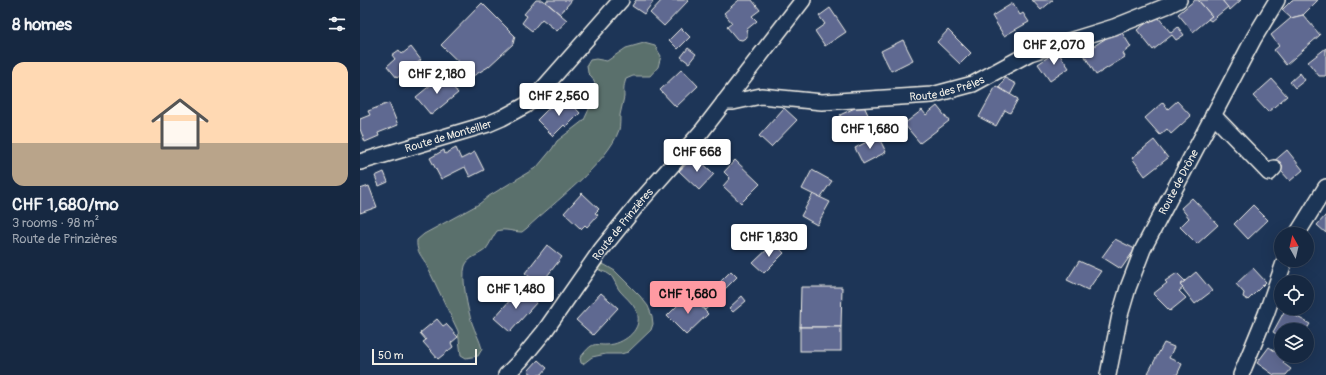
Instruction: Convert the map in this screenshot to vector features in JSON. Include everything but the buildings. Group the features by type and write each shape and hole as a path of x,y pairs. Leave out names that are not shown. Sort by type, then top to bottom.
{"street":[{"name":"Route de Monteiller","path":"363,164 488,124 526,105 546,86 621,0"},
{"name":"Route de Prinzières","path":"506,375 520,361 544,332 601,250 628,216 691,144 803,0"},
{"name":"Route des Prêles","path":"724,102 733,102 761,96 822,102 932,95 973,84 1030,53 1114,27 1179,0"},
{"name":"Route de Drône","path":"1108,375 1120,315 1136,266 1151,233 1213,115 1254,38 1277,0"},
{"path":"1213,115 1224,124 1269,173 1274,168"},
{"path":"1301,227 1326,187"},
{"path":"1241,375 1266,314 1283,267"}],"green space":[{"path":"644,43 655,46 661,56 658,67 650,76 633,76 626,79 619,130 613,143 604,156 579,182 522,232 506,230 497,231 486,249 471,258 465,266 464,286 467,303 472,323 482,349 478,356 466,358 461,355 458,331 419,252 417,240 424,234 479,204 489,196 537,167 557,141 584,120 590,107 596,86 592,77 588,73 587,65 590,60 596,59 607,61 626,48"},
{"path":"600,264 605,265 615,271 640,296 648,306 653,324 651,330 628,352 592,357 583,364 581,363 580,358 589,348 593,345 607,345 620,342 634,332 638,322 636,310 620,291 611,276 597,268"}]}
